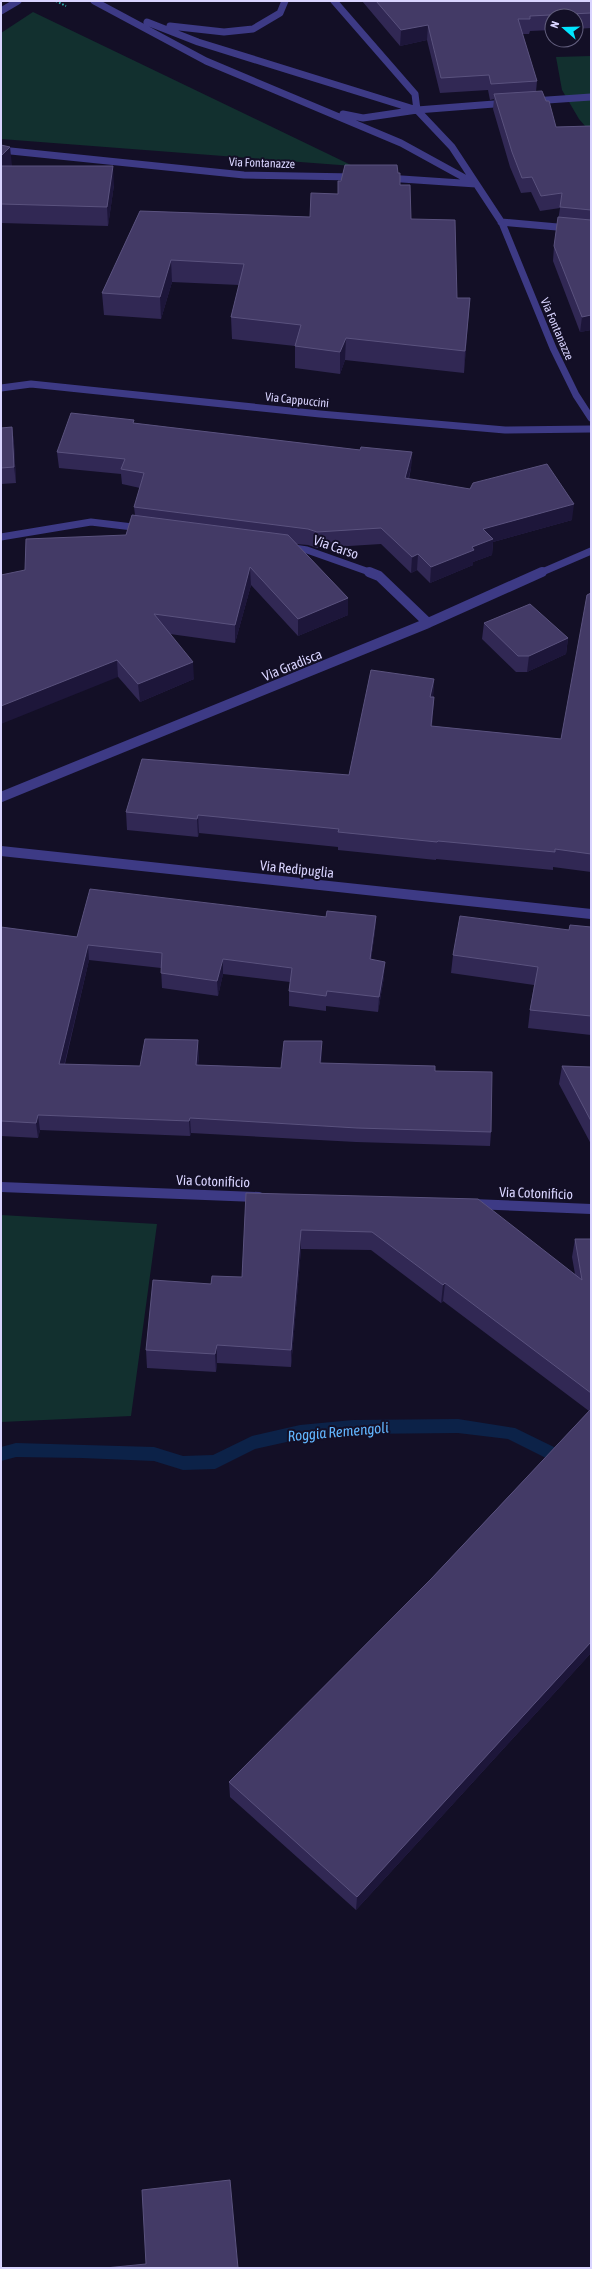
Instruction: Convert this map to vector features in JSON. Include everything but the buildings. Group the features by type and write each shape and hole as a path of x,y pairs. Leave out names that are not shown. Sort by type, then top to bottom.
{"street":[{"path":"1,11 18,1"},
{"path":"94,1 206,61 401,143 476,184"},
{"path":"122,16 147,22 191,29 224,32 253,29 280,13 285,1"},
{"path":"334,1 415,94 417,110"},
{"path":"147,22 198,42 417,110"},
{"path":"528,101 591,97"},
{"path":"319,109 363,118 417,110 512,103"},
{"name":"Via Fontanazze","path":"417,110 439,130 501,222 557,359 578,400 591,418"},
{"name":"Via Fontanazze","path":"1,150 244,175 362,177"},
{"path":"378,178 476,184"},
{"path":"501,222 591,230"},
{"name":"Via Cappuccini","path":"1,388 30,384 320,414 505,430 591,429"},
{"path":"1,537 91,522 153,530"},
{"name":"Via Carso","path":"276,546 308,550 379,576 428,623"},
{"name":"Via Gradisca","path":"1,797 428,623 591,551"},
{"name":"Via Redipuglia","path":"1,852 591,914"},
{"name":"Via Cotonificio","path":"1,1187 270,1197"},
{"name":"Via Cotonificio","path":"460,1204 591,1208"}],"green space":[{"path":"33,12 353,166 1,139 1,33"},
{"path":"591,56 591,133 579,119 562,90 556,57"},
{"path":"1,1215 157,1224 131,1416 1,1422"}],"waterway":[{"name":"Roggia Remengoli","path":"1,1454 16,1450 82,1451 154,1454 183,1463 215,1462 252,1443 300,1432 353,1427 458,1426 510,1433 555,1455 591,1487"}]}
